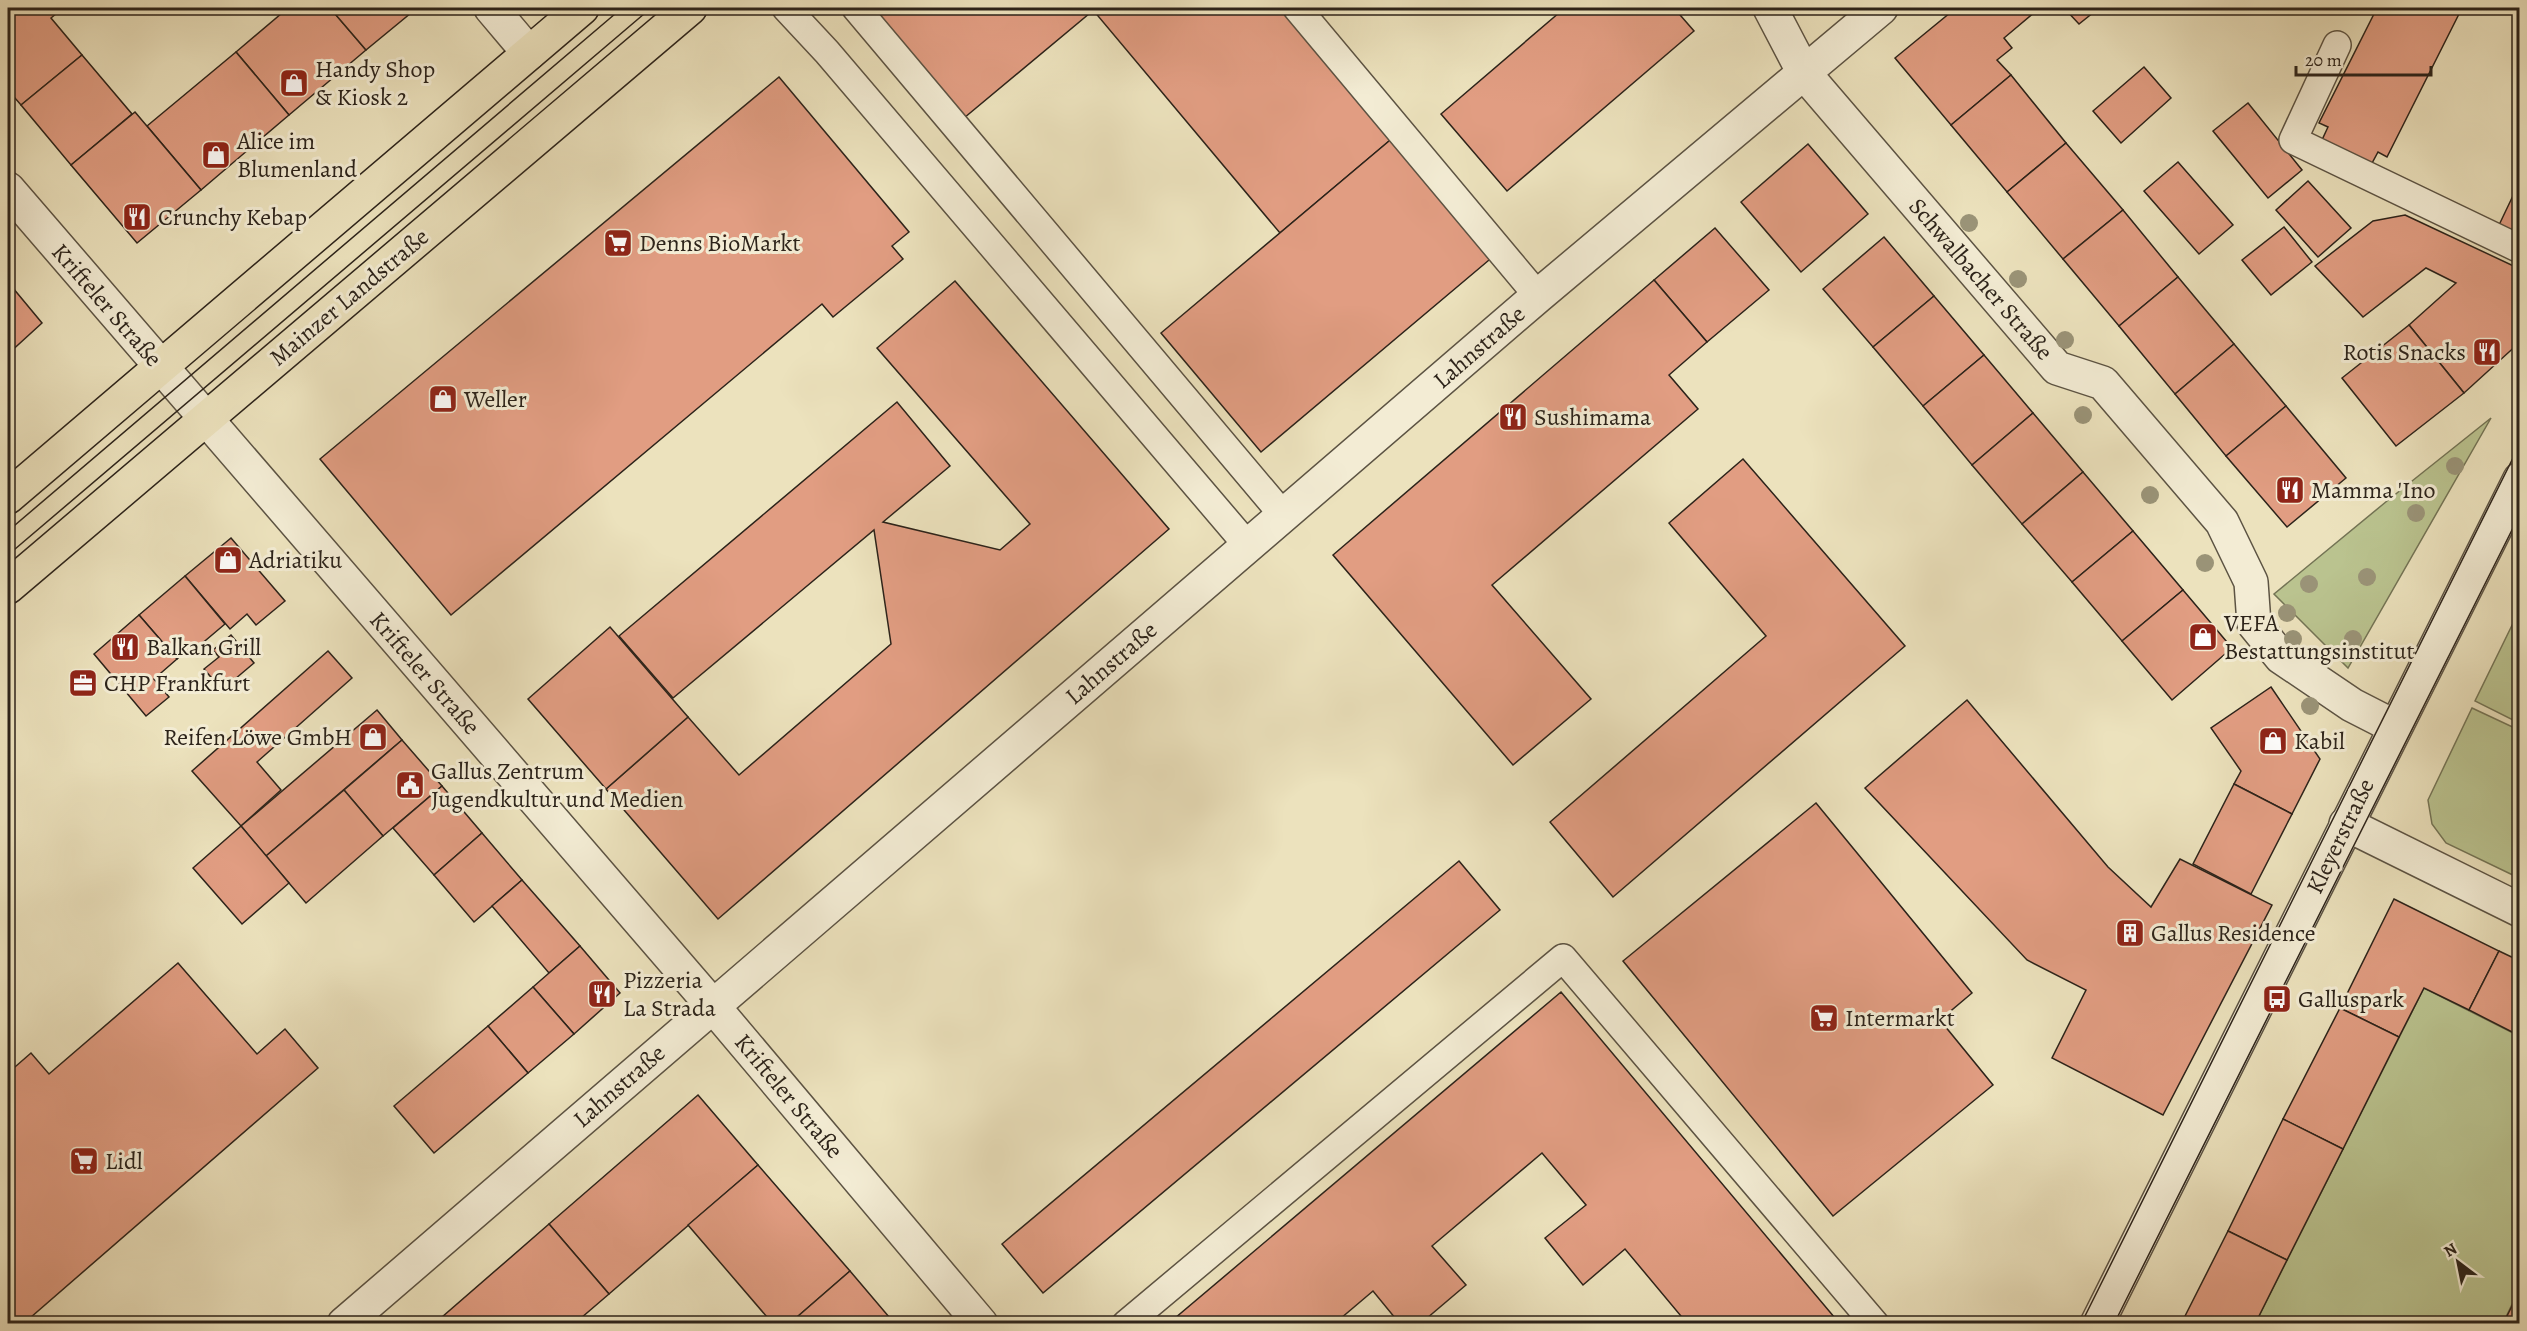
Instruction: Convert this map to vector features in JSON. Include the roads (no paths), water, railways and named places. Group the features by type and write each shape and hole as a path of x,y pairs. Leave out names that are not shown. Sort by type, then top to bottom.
{"main road":[{"path":"8,497 582,8"},
{"name":"Mainzer Landstraße","path":"8,587 690,8"}],"street":[{"path":"491,8 529,53"},
{"name":"Schwalbacher Straße","path":"1770,8 1804,73 2057,368 2103,383 2222,522 2251,582 2254,624 2281,657 2352,705 2395,727"},
{"name":"Lahnstraße","path":"344,1323 1538,296 1881,8"},
{"name":"Krifteler Straße","path":"8,189 712,1005 981,1323"},
{"name":"Kleyerstraße","path":"2097,1323 2520,479"},
{"path":"2346,824 2520,909"}],"lane":[{"path":"786,8 842,70 1248,546"},
{"path":"856,8 1283,515"},
{"path":"1297,8 1538,296"},
{"path":"2337,45 2293,140 2520,249"},
{"path":"1126,1323 1563,958 1875,1323"}],"tram line":[{"path":"8,531 622,8"},
{"path":"8,555 651,8"},
{"path":"2081,1324 2520,444"},
{"path":"2114,1324 2520,514"}],"place":[{"name":"Handy Shop & Kiosk 2","path":"294,83"},
{"name":"Alice im Blumenland","path":"216,155"},
{"name":"Crunchy Kebap","path":"137,217"},
{"name":"Denns BioMarkt","path":"618,243"},
{"name":"Rotis Snacks","path":"2487,352"},
{"name":"Weller","path":"443,399"},
{"name":"Sushimama","path":"1513,417"},
{"name":"Mamma 'Ino","path":"2290,490"},
{"name":"Adriatiku","path":"228,560"},
{"name":"VEFA Bestattungsinstitut","path":"2203,637"},
{"name":"Balkan Grill","path":"125,647"},
{"name":"CHP Frankfurt","path":"83,683"},
{"name":"Reifen Löwe GmbH","path":"373,737"},
{"name":"Kabil","path":"2273,741"},
{"name":"Gallus Zentrum Jugendkultur und Medien","path":"410,785"},
{"name":"Gallus Residence","path":"2130,933"},
{"name":"Pizzeria La Strada","path":"602,994"},
{"name":"Galluspark","path":"2277,999"},
{"name":"Intermarkt","path":"1824,1018"},
{"name":"Lidl","path":"84,1161"}]}
